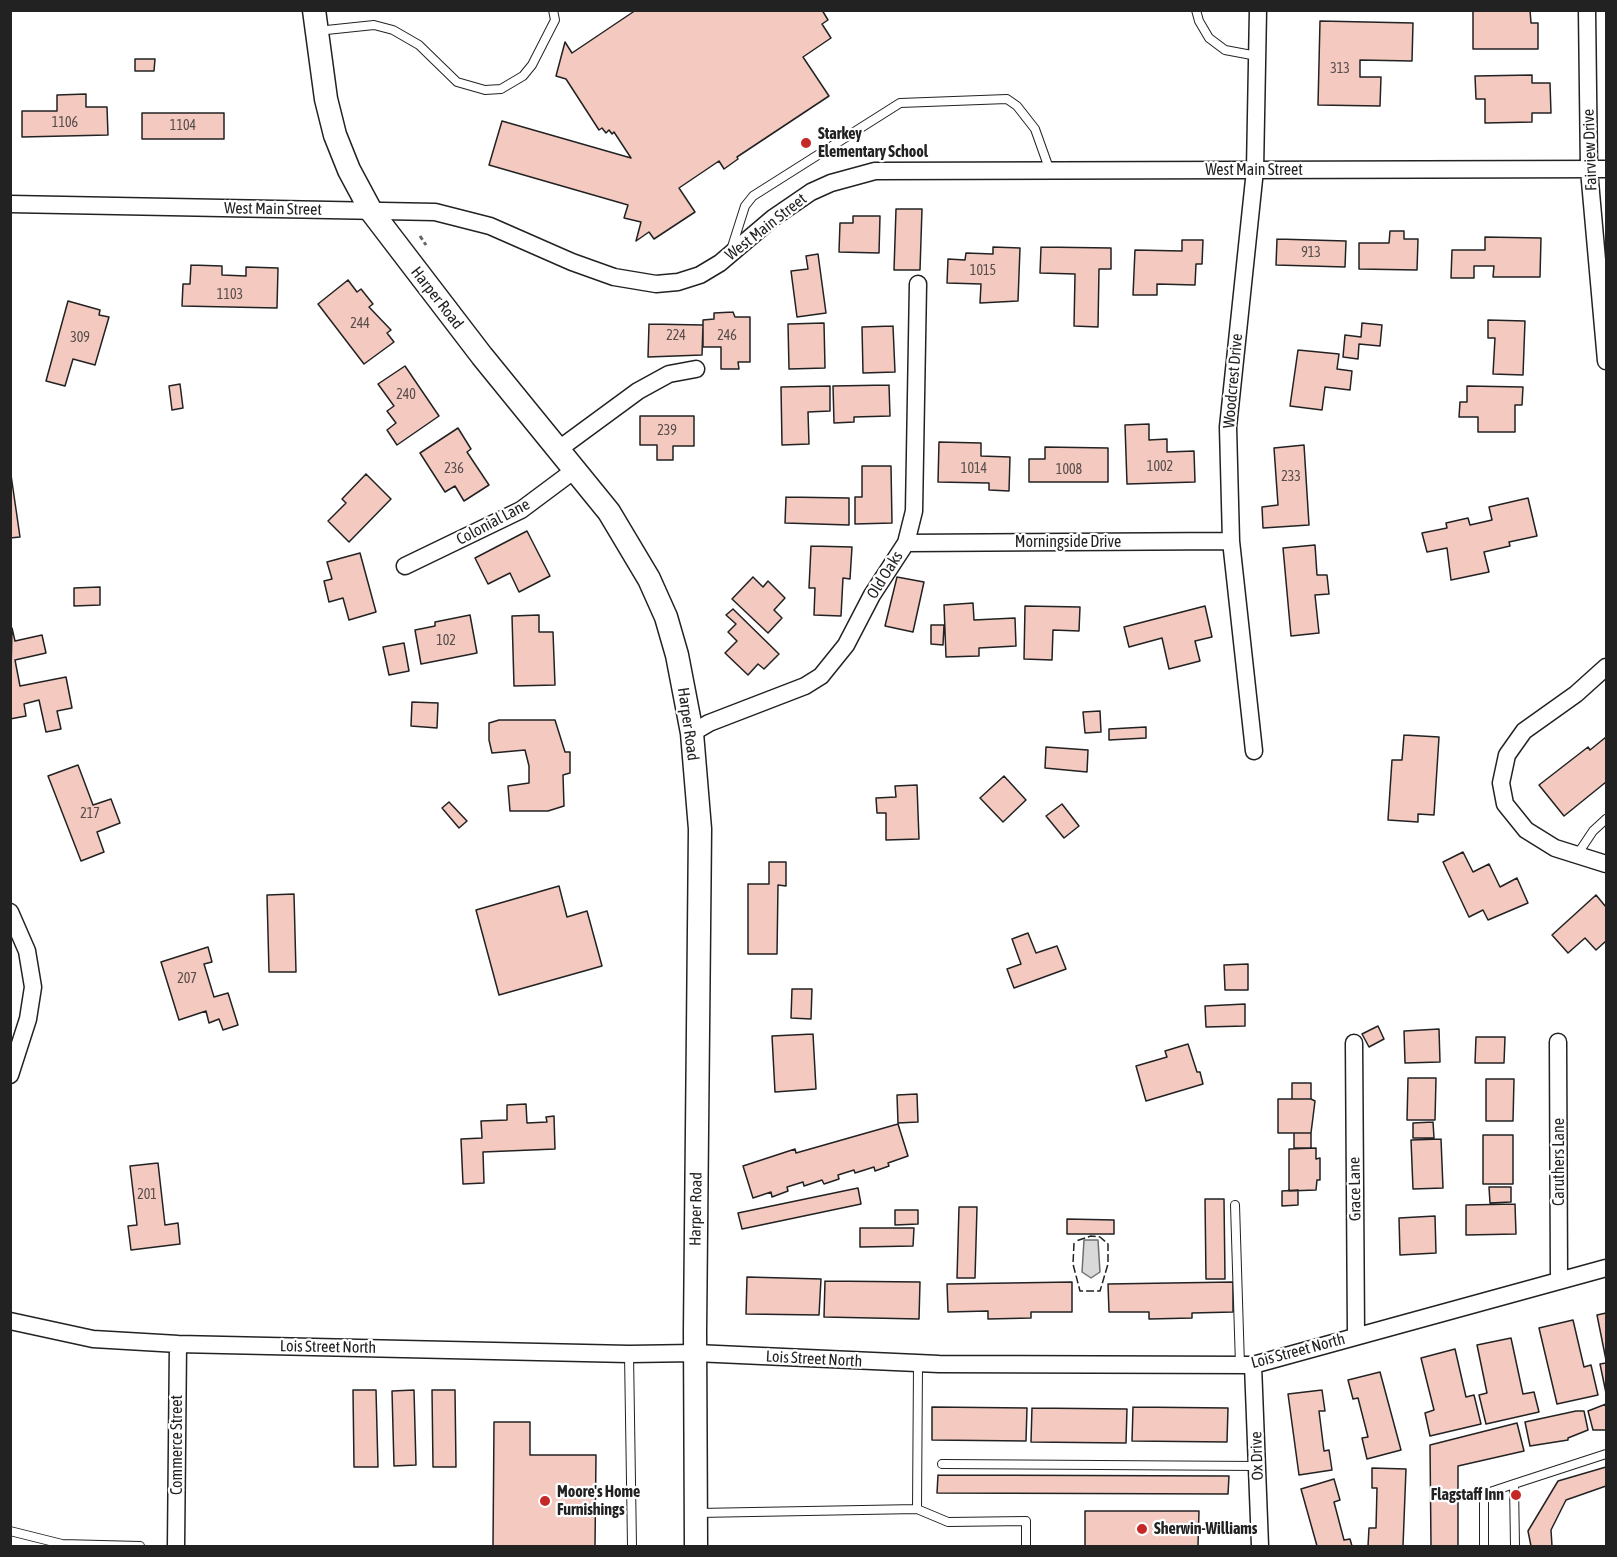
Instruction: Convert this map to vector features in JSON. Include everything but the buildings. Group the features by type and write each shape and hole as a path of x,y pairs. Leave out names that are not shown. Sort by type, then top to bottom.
{"main road":[{"name":"Harper Road","path":"316,21 326,99 335,135 349,170 371,211 475,346 609,512 649,579 666,617 677,655 692,733 700,829 695,1353 696,1546"}],"street":[{"name":"Woodcrest Drive","path":"1254,751 1231,541 1228,427 1255,170 1258,10"},
{"name":"Fairview Drive","path":"1587,10 1589,170 1606,361"},
{"name":"West Main Street","path":"10,204 450,214 490,226 572,262 635,282 656,284 678,282 699,274 729,256 792,204 831,183 875,171 1606,169"},
{"name":"Old Oaks","path":"692,733 709,723 806,686 821,676 846,645 872,596 906,543 914,511 918,284"},
{"path":"559,450 638,391 669,374 696,369"},
{"name":"Colonial Lane","path":"405,566 521,510 576,469"},
{"name":"Morningside Drive","path":"906,543 1231,541"},
{"path":"1606,667 1576,694 1524,731 1507,755 1501,783 1505,804 1526,830 1555,848 1606,864"},
{"path":"10,912 27,951 33,987 28,1019 10,1075"},
{"name":"Caruthers Lane","path":"1558,1042 1559,1281"},
{"name":"Grace Lane","path":"1353,1043 1356,1335"},
{"name":"Lois Street North","path":"10,1321 93,1339 178,1344 629,1354 695,1353 918,1364 1247,1365 1606,1268"},
{"name":"Commerce Street","path":"176,1546 178,1344"},
{"name":"Ox Drive","path":"1247,1365 1257,1466 1260,1546"}],"lane":[{"path":"316,21 374,25 393,30 419,45 457,82 485,90 501,89 512,84 527,70 555,20 553,10"},
{"path":"1196,10 1204,29 1217,44 1225,50 1257,56"},
{"path":"729,256 745,206 753,196 900,103 1007,99 1017,106 1035,129 1050,171"},
{"path":"1578,855 1593,831 1606,819"},
{"path":"1236,1205 1247,1365"},
{"path":"629,1354 632,1546"},
{"path":"917,1509 918,1364"},
{"path":"1484,1546 1484,1494 1606,1454"},
{"path":"942,1464 1257,1466"},
{"path":"1514,1484 1515,1546"},
{"path":"696,1513 917,1509 948,1521 1026,1521 1026,1546"},
{"path":"10,1531 62,1544 140,1546"}],"path":[{"path":"420,237 426,244"}],"shaded area":[{"path":"1084,1240 1098,1240 1100,1272 1091,1278 1082,1272"}],"fence":[{"path":"1074,1243 1073,1264 1080,1291 1100,1291 1108,1264 1108,1244 1100,1237 1091,1236 1076,1241"}],"place":[{"name":"Starkey Elementary School","path":"806,143"},
{"name":"Flagstaff Inn","path":"1516,1495"},
{"name":"Moore's Home Furnishings","path":"545,1501"},
{"name":"Sherwin-Williams","path":"1142,1529"}]}
